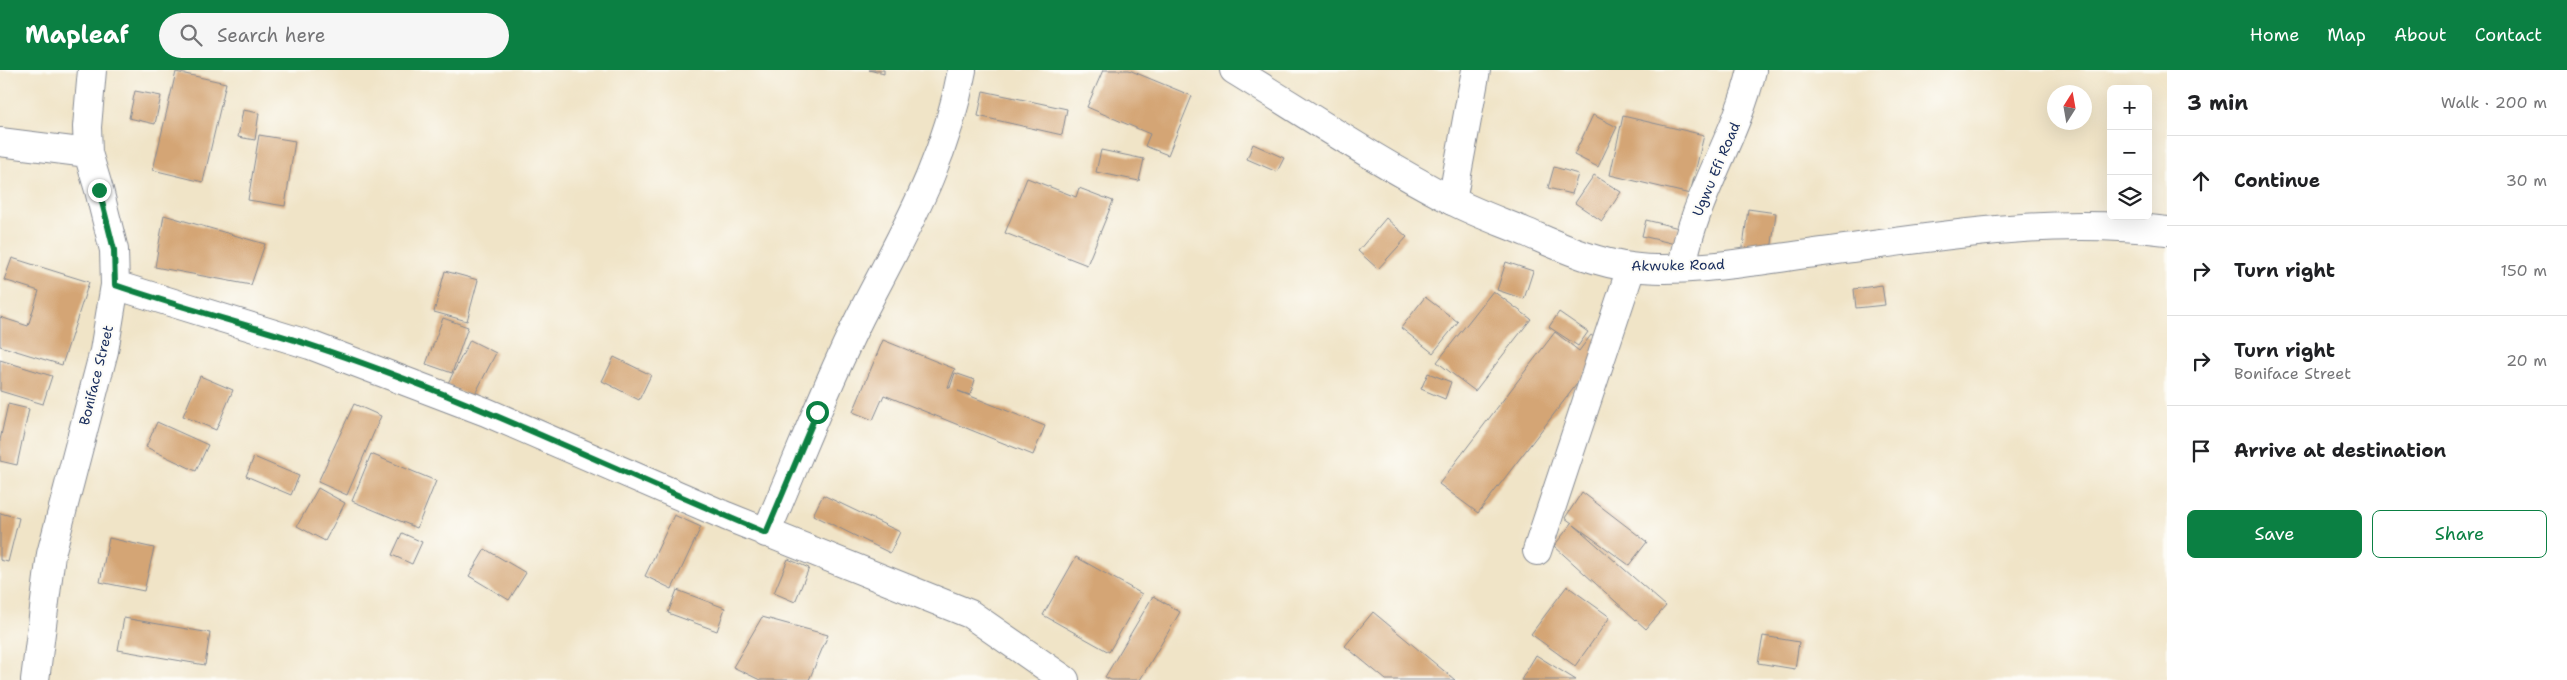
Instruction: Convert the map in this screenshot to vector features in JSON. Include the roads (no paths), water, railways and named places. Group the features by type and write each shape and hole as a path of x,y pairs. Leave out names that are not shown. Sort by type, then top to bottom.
{"street":[{"name":"Boniface Street","path":"34,680 51,554 104,351 115,285 114,250 88,153 87,127 92,70"},
{"path":"766,533 836,368 919,206 948,133 962,70"},
{"name":"Akwuke Road","path":"1234,70 1377,158 1452,201 1570,250 1631,268 1682,268 1760,261 1982,230 2053,225 2115,226 2167,231"},
{"path":"1452,201 1476,70"},
{"name":"Ugwu Efi Road","path":"1682,268 1688,237 1701,201 1736,123 1752,70"},
{"path":"0,142 88,153"},
{"path":"1537,552 1631,268"},
{"path":"115,285 310,345 541,435 766,533 970,614 1065,680"}]}
